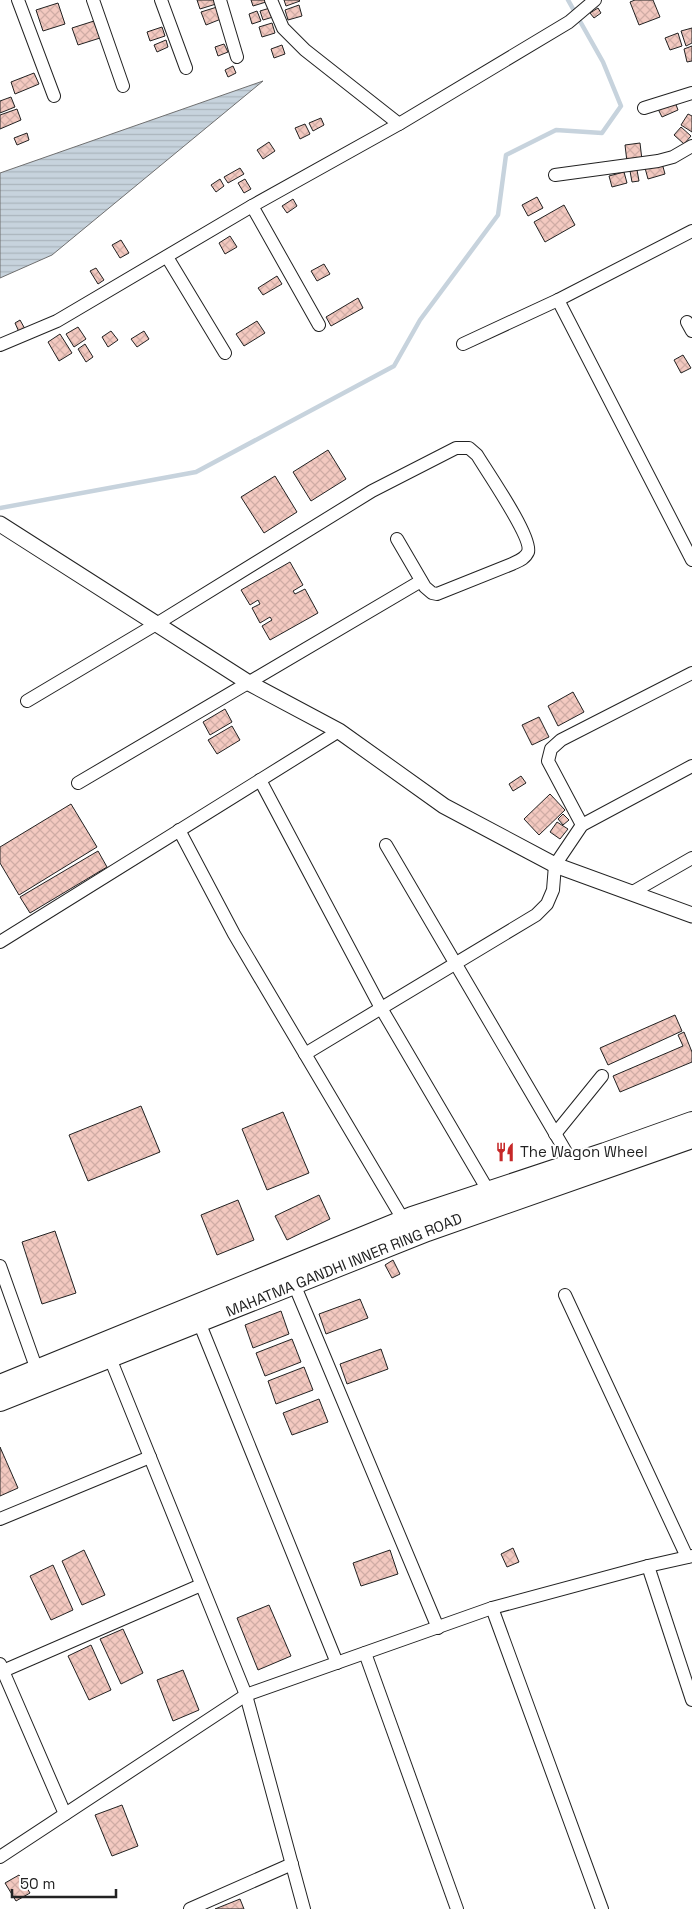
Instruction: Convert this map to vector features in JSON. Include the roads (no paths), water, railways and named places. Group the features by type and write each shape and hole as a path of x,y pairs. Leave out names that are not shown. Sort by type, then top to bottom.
{"main road":[{"name":"MAHATMA GANDHI INNER RING ROAD","path":"0,1385 404,1221 692,1122"},
{"name":"MAHATMA GANDHI INNER RING ROAD","path":"0,1401 427,1231 692,1138"}],"street":[{"path":"18,0 54,96"},
{"path":"93,0 123,86"},
{"path":"161,0 186,68"},
{"path":"220,0 237,57"},
{"path":"271,0 283,28 304,50 399,124"},
{"path":"0,345 57,321 252,206 399,124 569,22 596,0"},
{"path":"644,108 692,93"},
{"path":"555,175 658,161 673,157 692,146"},
{"path":"252,206 319,325"},
{"path":"463,344 558,300 692,231"},
{"path":"167,257 225,353"},
{"path":"558,300 692,560"},
{"path":"27,701 372,491 456,448 469,448 477,455 521,527 527,540 528,551 524,558 442,593 432,593 421,581 397,539"},
{"path":"0,524 158,623 249,683 339,731 444,806 554,865 692,915"},
{"path":"78,783 421,581"},
{"path":"582,825 548,761 551,749 561,740 692,673"},
{"path":"0,942 339,731"},
{"path":"305,1054 536,915 547,904 553,890 554,865 582,825 692,766"},
{"path":"260,780 381,1008 489,1192"},
{"path":"179,830 234,934 404,1221"},
{"path":"386,845 573,1164"},
{"path":"630,892 692,858"},
{"path":"555,1134 602,1076"},
{"path":"0,1266 37,1370"},
{"path":"294,1284 438,1628"},
{"path":"0,1857 246,1696 492,1608 648,1566 690,1557 565,1295"},
{"path":"199,1322 337,1663"},
{"path":"110,1358 246,1696 304,1909"},
{"path":"0,1519 150,1456"},
{"path":"648,1566 692,1700"},
{"path":"65,1814 1,1667 201,1585"},
{"path":"492,1608 602,1909"},
{"path":"365,1653 457,1909"},
{"path":"190,1909 292,1864"}],"waterway":[{"path":"0,508 196,472 394,366 420,320 498,215 506,155 556,130 602,133 621,106 603,62 568,0"}],"place":[{"name":"The Wagon Wheel","path":"505,1152"}]}
